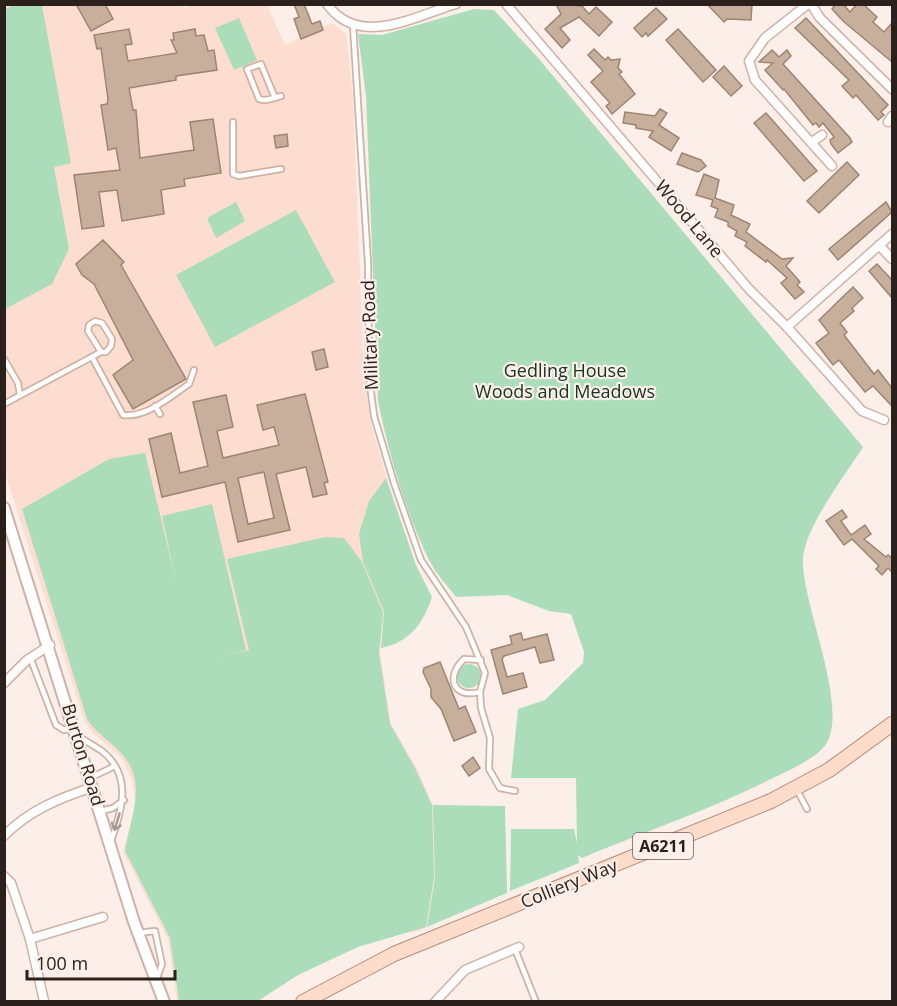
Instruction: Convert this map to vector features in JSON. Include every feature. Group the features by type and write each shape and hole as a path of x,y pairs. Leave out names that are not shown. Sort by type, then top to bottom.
{"main road":[{"name":"Colliery Way","path":"303,1002 394,954 687,836 796,789 855,752 892,724"}],"street":[{"path":"327,4 343,20 353,25 378,28 392,26 456,4"},
{"name":"Wood Lane","path":"506,4 749,289 787,327 862,411 884,420"},
{"path":"832,166 755,80 749,61 765,38 809,4 820,18 892,89"},
{"path":"812,142 822,135"},
{"path":"787,327 892,234"},
{"path":"879,245 892,259"},
{"name":"Burton Road","path":"4,508 50,645 138,933 164,1002"},
{"path":"4,683 30,657 50,645"},
{"path":"4,836 22,819 92,782"},
{"path":"4,876 11,883 30,939 44,1001"},
{"path":"30,939 103,917"},
{"path":"435,1002 465,970 517,948"}],"lane":[{"name":"Military Road","path":"353,25 368,263 369,377 374,416 394,483 422,560 466,627 481,660 485,673 480,692 483,718 490,738 489,769 500,788 515,791"},
{"path":"261,64 278,97 264,101 259,99 247,69 261,64"},
{"path":"233,122 233,174 239,176 281,169"},
{"path":"4,404 92,357 101,352 111,346 112,339 102,323 95,321 89,325 88,331 101,352"},
{"path":"92,357 123,415 132,416 189,384 194,370"},
{"path":"4,359 18,383 20,395"},
{"path":"155,405 160,414"},
{"path":"30,657 56,724 64,730 76,730 101,751 115,766 123,784 124,800 110,844"},
{"path":"480,692 471,694 460,690 453,682 453,676 454,669 464,658 481,660"},
{"path":"92,782 115,766"},
{"path":"796,789 807,809"},
{"path":"101,811 113,808 124,800"},
{"path":"138,933 154,931 162,964 155,981"},
{"path":"517,948 536,1002"}],"shaded area":[{"path":"182,4 184,8 192,4 267,5 285,45 332,23 346,34 353,97 364,377 371,424 394,504 380,653 391,724 416,767 433,805 435,878 427,927 417,931 330,946 233,1001 177,1001 168,939 123,852 136,802 132,780 121,757 92,732 84,720 5,473 5,5"}],"green space":[{"path":"15,4 42,5 71,163 54,167 69,249 52,284 5,309 4,10"},
{"name":"Gedling House Woods and Meadows","path":"474,9 494,10 539,59 863,447 818,516 805,545 803,558 804,578 824,658 833,712 831,733 822,749 796,767 744,792 582,858 578,855 579,863 510,891 511,829 574,829 577,843 576,778 511,778 518,709 545,700 583,663 584,652 571,614 549,611 507,595 456,597 432,565 405,503 392,461 378,401 366,96 358,34 382,35"},
{"path":"239,18 257,60 234,70 215,28"},
{"path":"236,202 245,221 216,238 207,218"},
{"path":"296,210 335,282 215,347 176,275"},
{"path":"145,453 176,581 162,516 212,504 246,650 219,657 249,650 227,559 326,537 344,538 362,562 383,612 379,653 390,724 415,768 432,805 434,877 426,927 358,947 298,975 258,1001 179,1001 170,938 125,851 135,800 134,775 129,763 120,752 87,719 22,509 109,459"},
{"path":"386,478 416,565 432,597 420,623 408,636 381,648 384,611 363,562 359,534 369,501"},
{"path":"469,664 477,668 481,676 477,684 469,688 461,684 457,676 461,668"},
{"path":"433,805 505,806 507,893 427,927 435,878"}],"building":[{"path":"76,4 105,4 113,19 91,31"},
{"path":"294,4 304,4 312,24 320,21 323,30 301,39 294,19 299,17"},
{"path":"556,4 582,6 589,14 596,7 612,22 599,36 579,17 560,28 570,40 562,48 545,29 561,14"},
{"path":"707,4 752,4 751,20 727,19 724,22"},
{"path":"836,4 843,4 850,12 857,4 863,4 877,17 873,22 884,32 892,23 892,62 843,21 832,9"},
{"path":"656,8 667,19 648,36 646,33 642,37 634,28"},
{"path":"806,18 888,105 881,112 884,115 878,120 856,95 853,98 842,86 849,80 795,28"},
{"path":"129,29 132,44 125,45 128,61 177,53 171,40 174,40 173,33 195,29 196,36 204,35 208,51 214,50 217,70 176,76 176,80 129,88 133,110 136,110 140,158 194,150 190,122 213,119 221,173 184,179 185,186 161,190 164,214 122,221 117,190 99,192 104,226 82,229 74,175 120,170 116,148 108,150 101,105 107,104 108,99 101,48 97,49 94,35"},
{"path":"678,29 716,70 703,82 666,40"},
{"path":"594,49 605,60 608,57 611,60 620,59 618,68 622,72 619,74 635,94 612,114 606,106 610,103 591,82 603,71 588,55"},
{"path":"772,50 779,57 787,50 791,56 783,64 850,138 852,142 838,153 830,140 834,137 823,123 819,127 816,123 813,125 784,89 765,70 773,63 759,62"},
{"path":"724,66 742,86 731,96 713,77"},
{"path":"660,109 667,113 659,125 679,138 671,151 649,137 653,131 623,123 625,112 655,116"},
{"path":"766,113 817,171 804,181 754,123"},
{"path":"287,134 288,146 276,148 274,136"},
{"path":"682,153 701,160 706,166 698,172 677,164"},
{"path":"847,162 859,175 819,213 807,201"},
{"path":"704,174 719,180 715,198 734,205 731,215 750,224 746,232 782,259 793,258 786,266 800,282 797,285 804,292 795,299 781,283 787,278 767,260 766,262 745,246 747,242 735,236 737,231 728,226 728,222 715,217 718,209 711,206 713,200 696,195"},
{"path":"886,202 892,212 838,260 829,249"},
{"path":"103,240 124,262 121,265 186,379 133,409 113,375 133,360 94,284 82,275 76,264"},
{"path":"877,264 892,280 892,298 869,271"},
{"path":"853,287 863,298 852,308 854,311 840,323 847,332 844,335 874,374 878,370 892,388 892,406 873,386 865,392 839,360 833,365 816,343 829,333 819,320"},
{"path":"324,349 328,367 316,370 312,352"},
{"path":"305,394 328,482 324,483 327,494 313,497 306,467 276,474 290,530 238,542 225,482 162,497 149,439 171,433 180,473 208,466 193,402 226,395 233,427 217,431 223,458 279,445 274,427 263,430 257,405","holes":["264,472 274,518 248,524 238,478"]},
{"path":"842,510 847,517 841,521 851,535 865,525 871,534 864,539 886,557 888,555 892,558 892,572 888,568 882,575 876,569 879,566 852,539 844,545 826,521"},
{"path":"521,633 523,640 547,634 554,660 540,663 535,647 504,656 502,659 507,677 523,673 527,687 503,694 491,650 512,644 510,636"},
{"path":"440,662 459,709 465,706 476,732 454,741 441,709 431,697 431,689 423,672 424,668"},
{"path":"473,757 480,768 469,776 462,766"}]}
